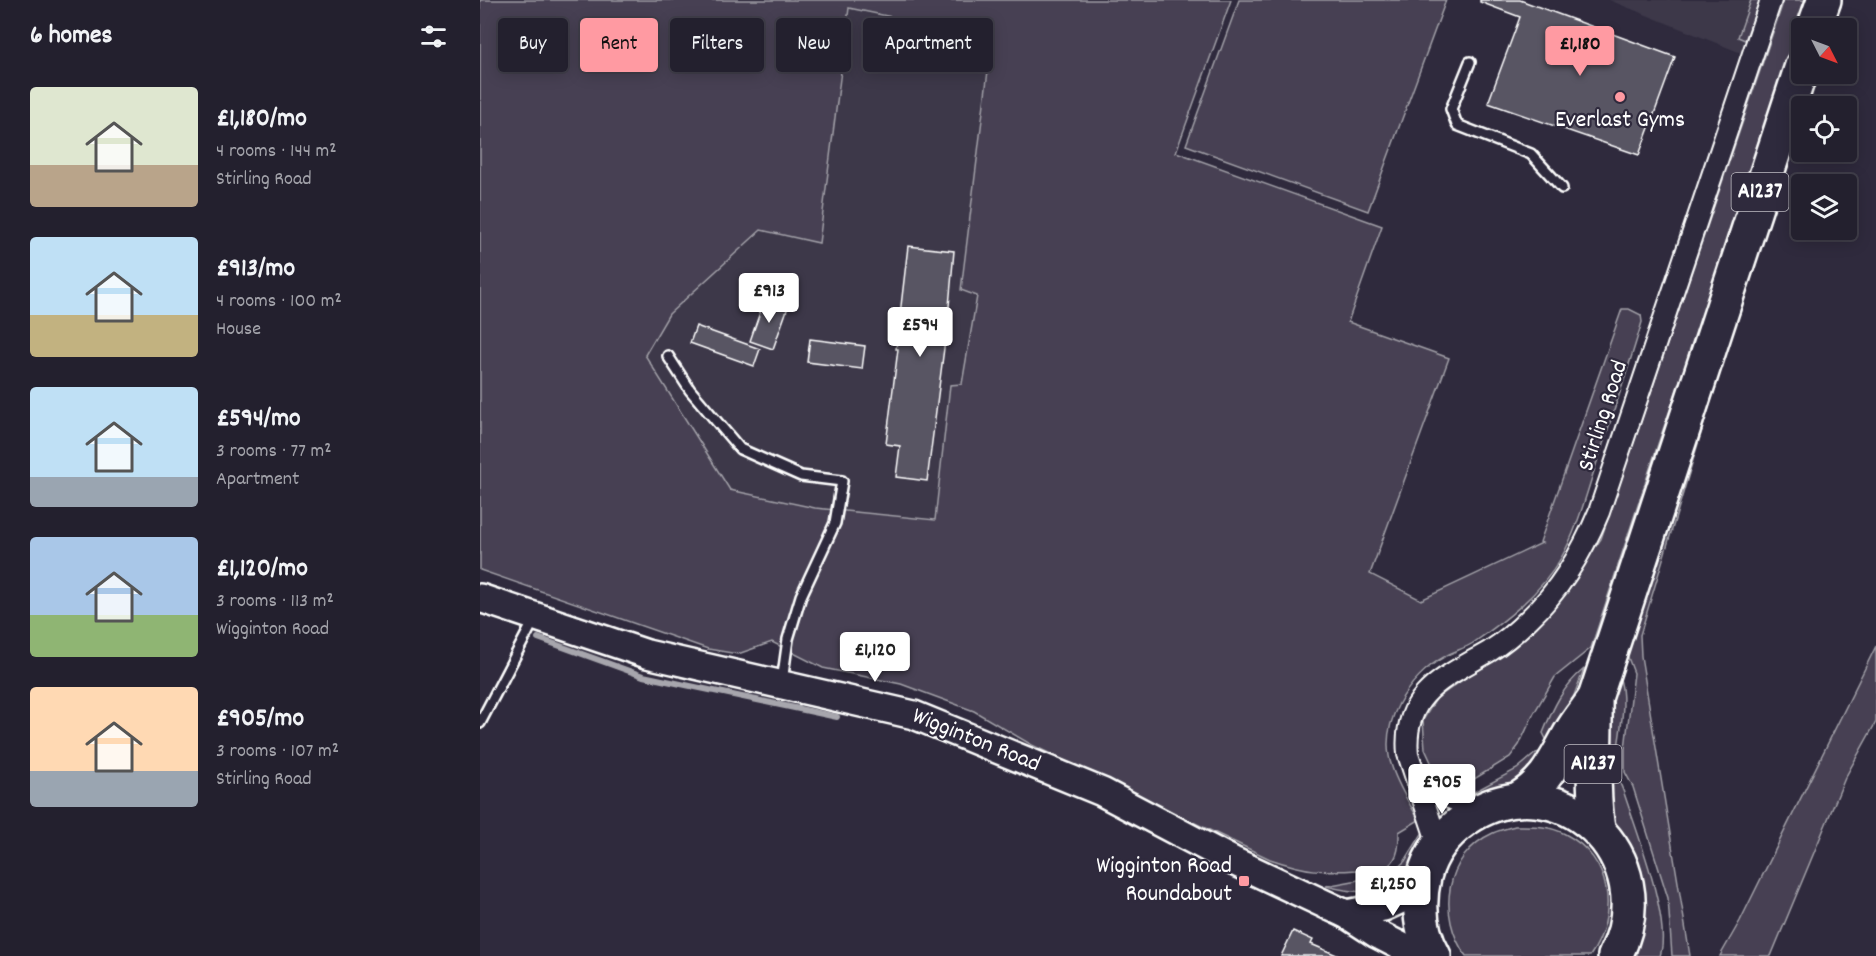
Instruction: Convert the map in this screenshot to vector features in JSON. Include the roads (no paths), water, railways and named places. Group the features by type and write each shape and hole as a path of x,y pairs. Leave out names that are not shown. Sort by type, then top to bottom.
{"highway":[{"path":"1818,18 1824,0"},
{"name":"A1237","path":"1517,800 1532,791 1544,779 1570,733 1595,698 1796,84"},
{"name":"A1237","path":"1595,698 1593,794 1598,829"},
{"path":"1434,956 1423,931 1420,910 1421,890 1436,848 1455,827 1478,810 1517,800 1539,800 1581,815 1598,829 1617,855 1627,882 1630,912 1621,951"}],"main road":[{"name":"Wigginton Road","path":"480,598 647,654 914,715 1102,792 1233,861 1346,914 1377,934 1420,956"},
{"path":"1346,914 1384,907 1421,890"}],"street":[{"name":"Stirling Road","path":"1436,848 1435,835 1411,768 1407,740 1412,714 1419,701 1443,679 1491,650 1530,619 1572,568 1587,541 1599,512 1772,0"},
{"path":"1419,785 1478,810"}],"lane":[{"path":"1470,62 1452,109 1457,125 1531,154 1562,189"},
{"path":"668,356 690,390 740,449 801,476 842,482 835,523 801,596 788,639 782,685"},
{"path":"480,723 536,618"}],"waterway":[{"path":"538,638 643,676 837,717"}],"place":[{"name":"Everlast Gyms","path":"1620,97"},
{"name":"Wigginton Road Roundabout","path":"1244,881"}]}
